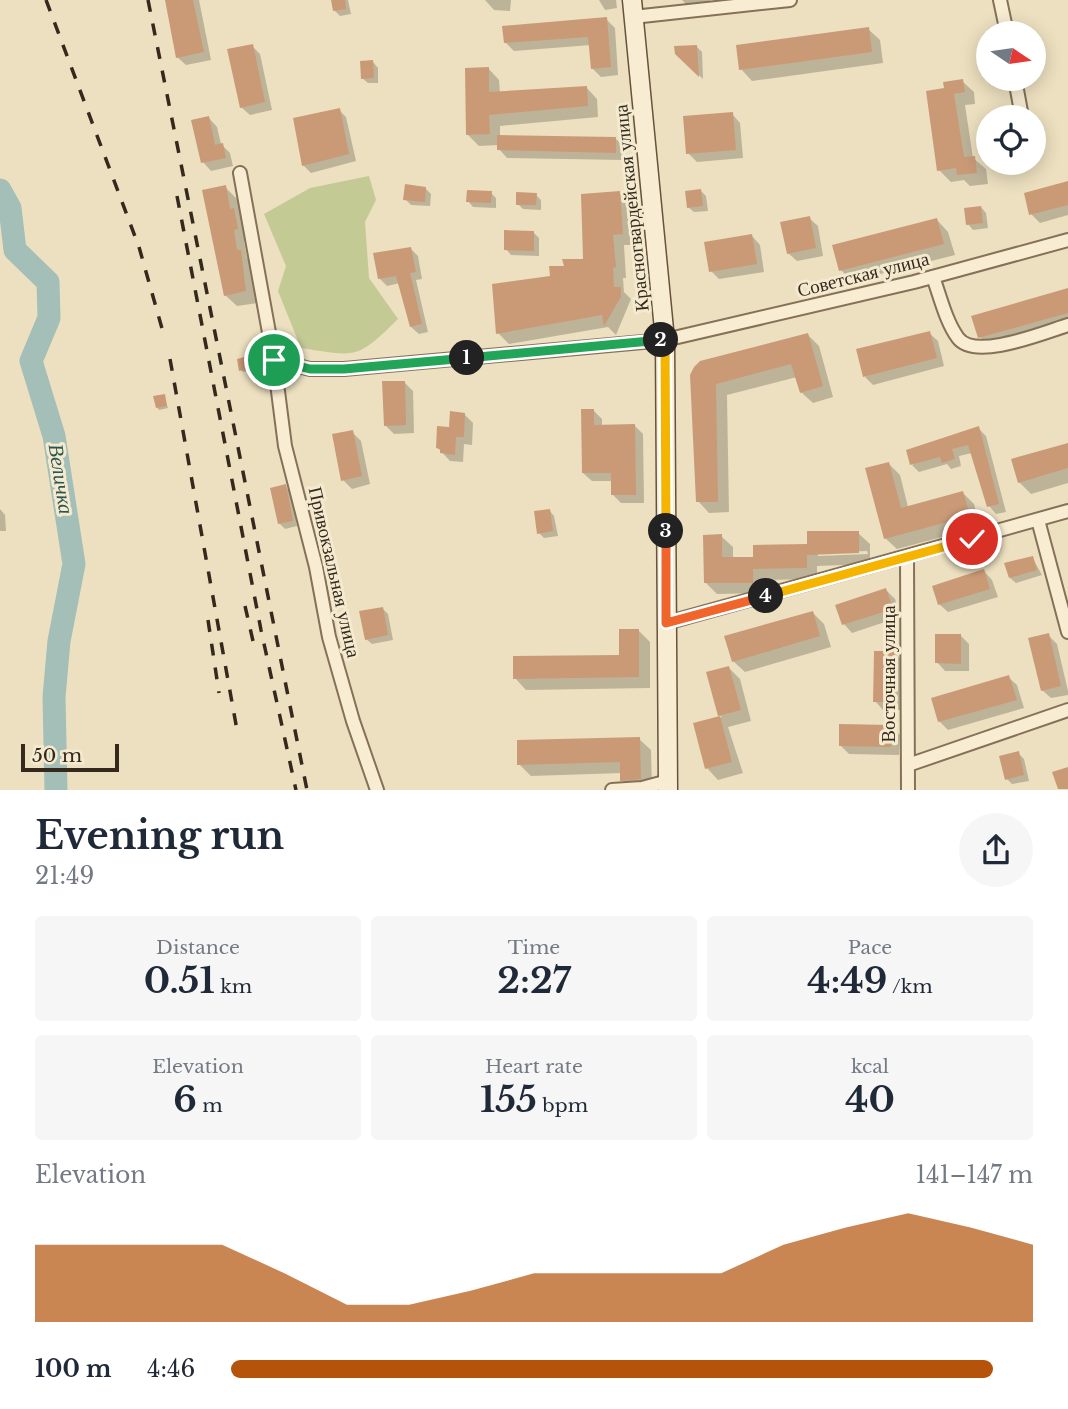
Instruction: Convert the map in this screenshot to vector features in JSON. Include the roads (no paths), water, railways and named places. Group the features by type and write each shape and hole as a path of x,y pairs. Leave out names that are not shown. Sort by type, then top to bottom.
{"street":[{"path":"633,8 790,0"},
{"path":"1000,0 1004,21"},
{"name":"Красногвардейская улица","path":"633,8 665,340 668,785"},
{"name":"Привокзальная улица","path":"240,173 274,360 285,446 316,567 329,637 353,721 377,789"},
{"name":"Советская улица","path":"665,340 933,277 1068,240"},
{"path":"933,277 959,339 968,345 996,346 1068,325"},
{"path":"274,360 310,369 344,369 665,340"},
{"path":"666,623 1068,511"},
{"path":"1038,520 1068,632"},
{"name":"Восточная улица","path":"907,558 908,789"},
{"path":"908,765 1068,710"},
{"path":"612,789 668,785"}],"waterway":[{"name":"Величка","path":"0,190 10,208 15,250 48,282 49,318 31,361 54,436 74,564 59,641 54,697 56,790"}],"railway":[{"path":"46,0 139,247 165,339"},
{"path":"148,0 307,790"},
{"path":"177,196 261,630 296,790"},
{"path":"170,359 237,730"},
{"path":"245,606 253,641"},
{"path":"208,620 219,693"}]}
